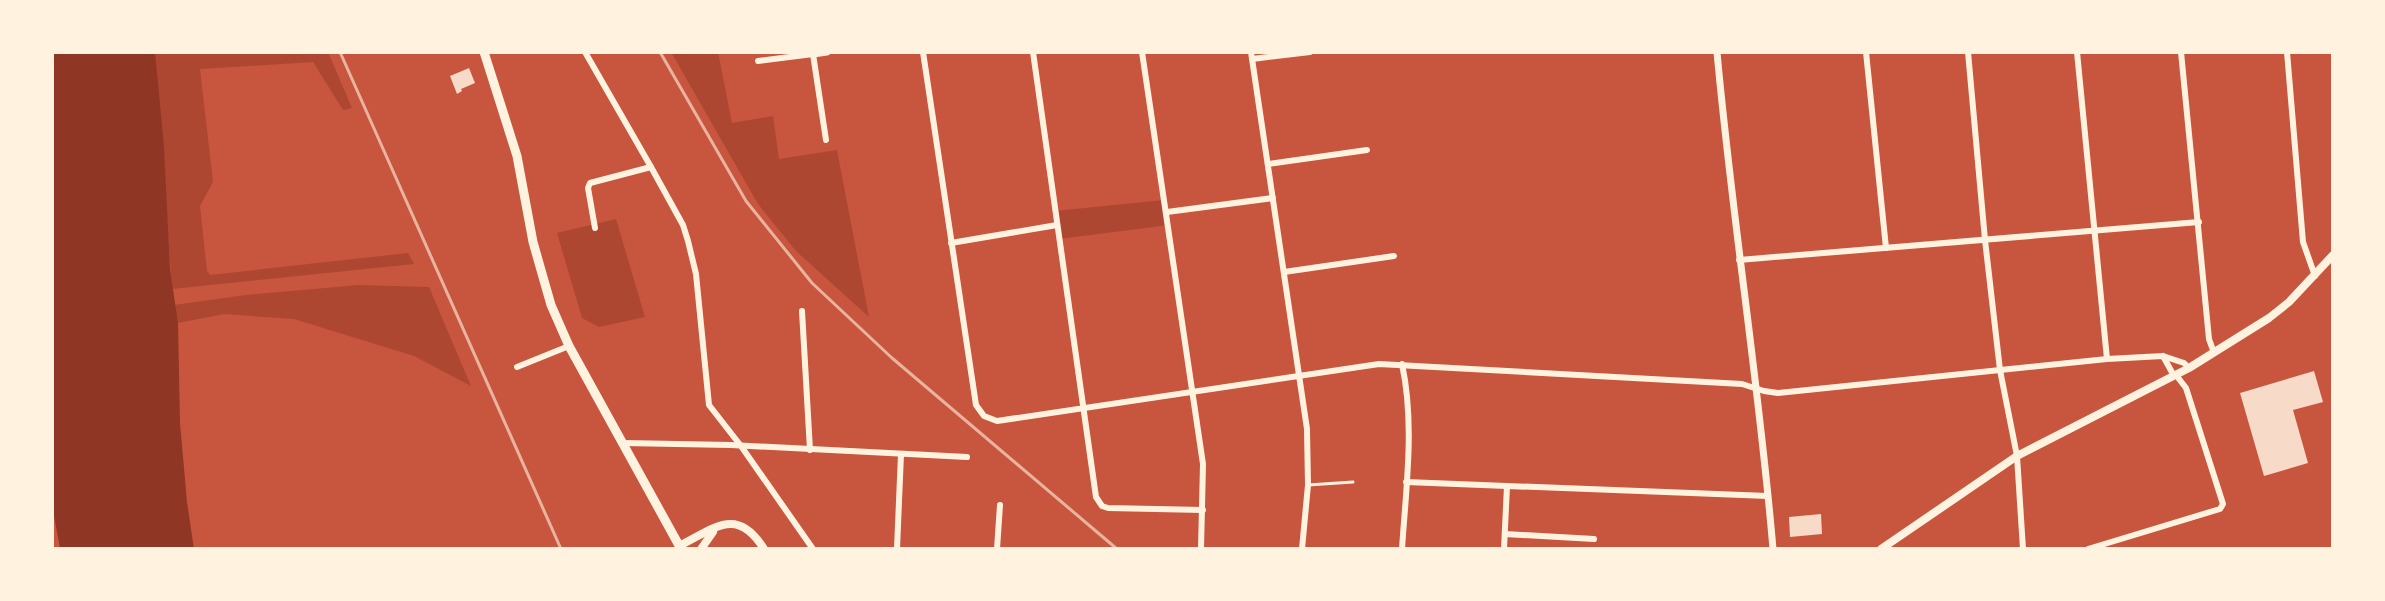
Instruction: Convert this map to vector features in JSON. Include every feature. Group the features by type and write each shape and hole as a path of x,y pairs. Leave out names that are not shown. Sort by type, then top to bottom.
{"main road":[{"path":"484,52 517,156 533,242 545,284 569,346 680,547 727,523 742,525 757,538 762,549"},
{"path":"1881,549 2017,456 2214,353 2279,310 2333,255"},
{"path":"701,549 719,526"}],"street":[{"path":"585,52 683,225 693,256 709,405 813,549"},
{"path":"758,61 827,52"},
{"path":"923,52 976,405 987,418 1003,421 1379,364 1742,384 1778,393 2107,359 2163,356 2184,363 2189,368"},
{"path":"1033,52 1096,497 1102,506 1203,510"},
{"path":"1142,52 1203,464 1201,549"},
{"path":"1302,549 1308,485 1307,429 1252,56 1310,52"},
{"path":"1717,52 1773,549"},
{"path":"1866,52 1886,248"},
{"path":"1968,52 2000,370 2017,456 2023,549"},
{"path":"2077,52 2107,359"},
{"path":"2181,52 2209,339 2214,353"},
{"path":"2287,52 2303,242 2315,276"},
{"path":"813,53 826,140"},
{"path":"1268,164 1367,150"},
{"path":"595,228 588,188 590,183 651,167"},
{"path":"1167,212 1273,198"},
{"path":"1739,260 2199,222"},
{"path":"951,243 1057,225"},
{"path":"1284,272 1394,256"},
{"path":"802,311 810,450"},
{"path":"517,367 569,346"},
{"path":"2088,549 2220,509 2223,504 2186,388 2163,356"},
{"path":"1402,364 1408,422 1402,549"},
{"path":"622,443 967,457"},
{"path":"897,549 901,454"},
{"path":"1406,482 1768,496"},
{"path":"1504,549 1507,486"},
{"path":"997,549 1000,505"},
{"path":"1505,534 1594,539"}],"lane":[{"path":"1308,485 1353,482"}],"shaded area":[{"path":"52,52 155,52 164,147 170,269 178,323 180,423 194,549 60,548 52,505"},
{"path":"155,52 328,52 352,108 343,110 313,62 200,69 213,182 200,206 210,275 408,253 414,264 172,289"},
{"path":"671,52 718,52 732,123 773,116 779,159 837,150 869,317 796,251 758,204"},
{"path":"1164,200 1169,225 1059,239 1055,211"},
{"path":"616,219 645,317 599,327 582,318 557,233"},
{"path":"359,285 429,287 471,386 414,356 294,319 224,314 178,323 174,305 246,295"}],"building":[{"path":"469,68 475,83 457,94 450,76"},
{"path":"2314,371 2323,402 2293,410 2308,463 2264,476 2240,393"},
{"path":"1821,514 1822,534 1790,537 1789,517"}],"railway":[{"path":"340,52 561,549"},
{"path":"660,52 746,201 812,283 892,358 1117,549"}]}
